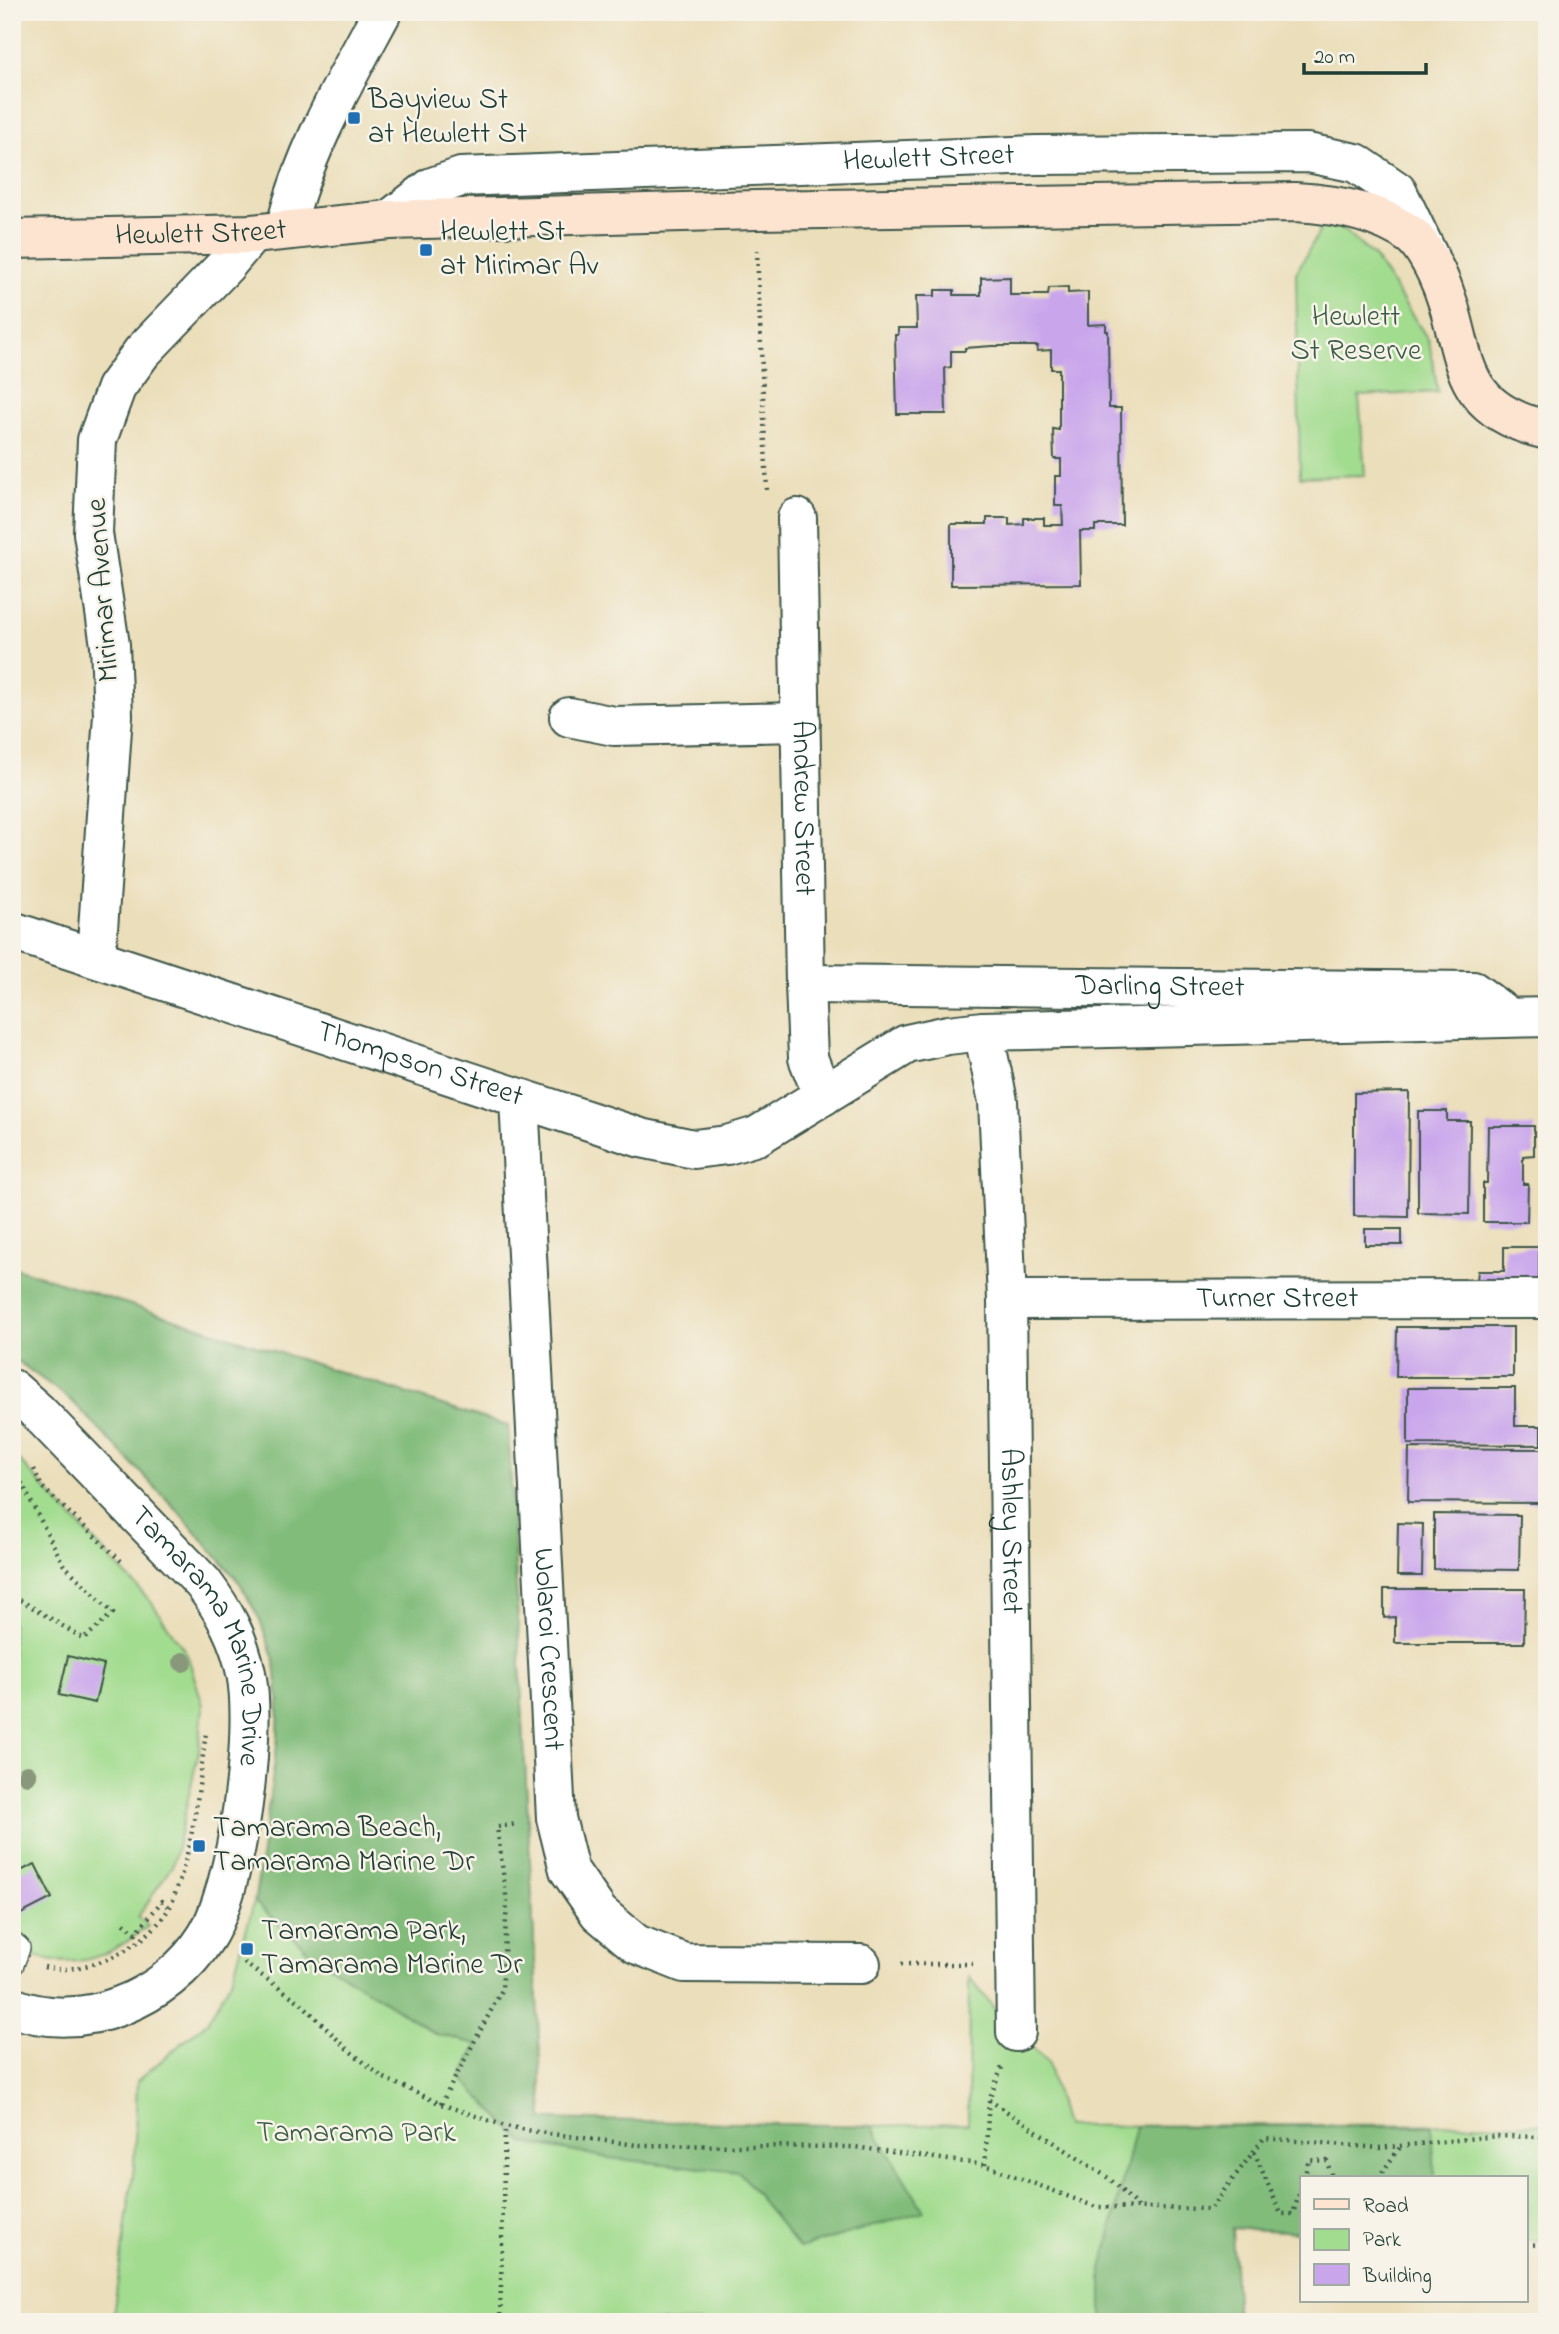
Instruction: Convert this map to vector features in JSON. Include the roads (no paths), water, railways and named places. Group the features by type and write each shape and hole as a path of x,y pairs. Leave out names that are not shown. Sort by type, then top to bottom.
{"street":[{"path":"268,232 293,195 320,128 382,12"},
{"name":"Hewlett Street","path":"389,220 432,187 461,177 1037,155 1308,153 1356,163 1397,191 1447,295 1465,369 1475,387 1487,403 1495,408 1522,424 1547,430"},
{"name":"Hewlett Street","path":"12,239 268,232 389,220 1296,202 1333,204 1388,222 1414,237 1430,259"},
{"name":"Mirimar Avenue","path":"96,957 113,715 110,645 93,533 97,440 116,388 142,352 226,265 268,232"},
{"name":"Andrew Street","path":"797,518 808,1058 822,1096"},
{"path":"569,717 614,726 802,722"},
{"name":"Thompson Street","path":"12,931 641,1139 694,1149 727,1145 757,1136 822,1096"},
{"name":"Darling Street","path":"805,984 1473,990 1507,1016"},
{"name":"Darling Street","path":"822,1096 907,1044 983,1031 1547,1017"},
{"name":"Ashley Street","path":"983,1031 998,1101 1007,1300 1016,2032"},
{"name":"Wolaroi Crescent","path":"519,1099 556,1818 569,1870 599,1913 636,1944 684,1964 861,1964"},
{"name":"Turner Street","path":"1007,1300 1547,1299"},
{"name":"Tamarama Marine Drive","path":"12,1389 38,1412 203,1583 220,1606 241,1653 249,1698 243,1799 234,1855 223,1898 206,1936 193,1954 172,1975 132,2001 113,2009 92,2015 68,2017 44,2016 12,2007"}],"place":[{"name":"Bayview St at Hewlett St","path":"354,118"},
{"name":"Hewlett St at Mirimar Av","path":"426,250"},
{"name":"Tamarama Beach, Tamarama Marine Dr","path":"199,1846"},
{"name":"Tamarama Park, Tamarama Marine Dr","path":"247,1949"}],"park label":[{"name":"Hewlett St Reserve","path":"1356,335"},
{"name":"Tamarama Park","path":"356,2134"}]}
